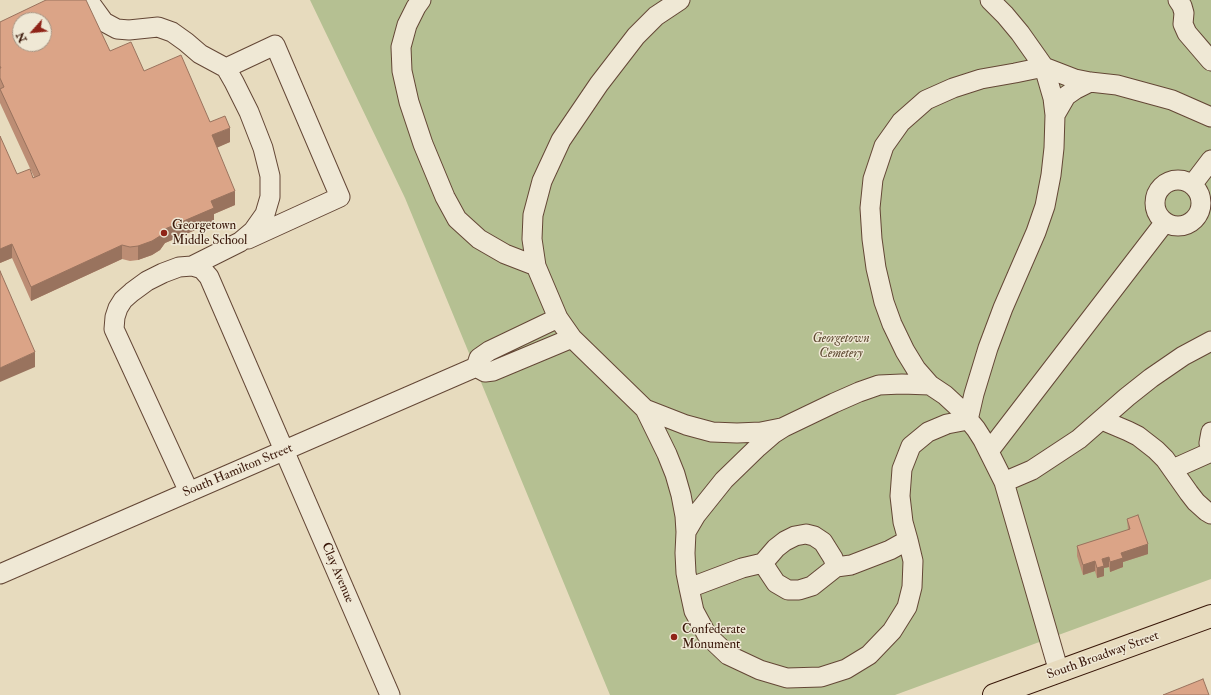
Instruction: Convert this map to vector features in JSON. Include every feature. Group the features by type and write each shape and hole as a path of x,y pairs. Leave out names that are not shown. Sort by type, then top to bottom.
{"main road":[{"name":"South Broadway Street","path":"994,695 1026,690 1059,672 1211,616"}],"street":[{"path":"88,0 104,22 117,29 129,30 158,27 165,29 177,35 200,54 226,68 248,112 263,148 270,176 270,197 265,214 253,231 240,242"},
{"path":"421,0 407,25 405,32 402,47 402,71 409,102 418,130 445,197 457,219 479,238 504,254 536,266"},
{"path":"680,0 656,16 636,36 599,84 561,140 542,180 533,215 532,239 536,266 558,318 572,338 644,410 667,454 675,474 686,516 685,554 688,588 694,611 707,634 728,654 760,670 787,678 821,677 846,669 869,655 892,632 906,607 912,587 913,561 903,522 900,496 902,469 911,446 928,432 947,424 968,420"},
{"path":"968,420 988,348 1003,308 1036,232 1045,206 1054,148 1055,116 1053,98 1044,67 1020,33 992,0"},
{"path":"1178,0 1184,13 1183,24 1187,33 1211,60"},
{"path":"189,492 114,329 115,317 118,308 123,300 132,292 147,281 163,273 180,267 192,266 240,242 340,197 275,45 226,68"},
{"path":"1059,672 1004,482 983,440 968,420 945,395 930,385 916,369 905,351 892,324 884,302 876,268 872,239 870,208 874,179 884,146 901,122 926,100 952,88 982,79 1044,67 1070,77 1090,82 1117,85 1143,91 1172,100 1211,117"},
{"path":"1055,116 1066,96 1090,82"},
{"path":"1192,185 1211,160"},
{"path":"1179,179 1192,185 1198,190 1200,198 1198,213 1194,219 1187,224 1180,226 1165,222 1159,217 1155,203 1156,195 1164,184 1171,180 1179,179"},
{"path":"989,451 1165,222"},
{"name":"Clay Avenue","path":"192,266 202,269 209,277 390,695"},
{"path":"558,318 489,351 478,358 476,367 485,372 493,371 572,338"},
{"path":"1004,482 1032,470 1079,439 1151,378 1183,356 1211,341"},
{"name":"South Hamilton Street","path":"0,574 476,367"},
{"path":"686,532 700,510 724,480 758,447 784,427 834,402 879,385 930,385"},
{"path":"644,410 686,425 712,432 761,432 784,427"},
{"path":"1102,420 1128,430 1165,458 1188,493 1196,502 1211,514"},
{"path":"1173,469 1211,451 1209,443 1211,432"},
{"path":"688,588 742,568 763,563 776,548 785,541 795,536 806,534 814,536 823,542 830,551 836,567"},
{"path":"763,563 776,583 788,590 799,590 812,586 836,567 851,565 890,550 908,540"}],"green space":[{"name":"Georgetown Cemetery","path":"310,0 1211,0 1211,579 895,695 610,695 405,198"}],"building":[{"path":"46,0 86,0 110,51 131,42 144,71 181,55 210,122 225,116 230,128 212,135 235,191 211,201 214,208 165,229 160,236 152,241 138,246 130,247 122,245 31,287 12,244 0,249 0,136 17,174 30,169 33,178 40,175 0,89 4,87 0,78 0,22 12,16 12,52 52,52 52,12 21,12"},
{"path":"0,271 35,352 0,368"},
{"path":"1138,515 1148,544 1121,553 1123,558 1110,562 1109,557 1102,559 1104,566 1097,568 1095,561 1083,565 1077,546 1130,529 1127,519"},
{"path":"1203,679 1209,695 1163,695"}],"place":[{"name":"Georgetown Middle School","path":"164,233"},
{"name":"Confederate Monument","path":"674,637"}]}
